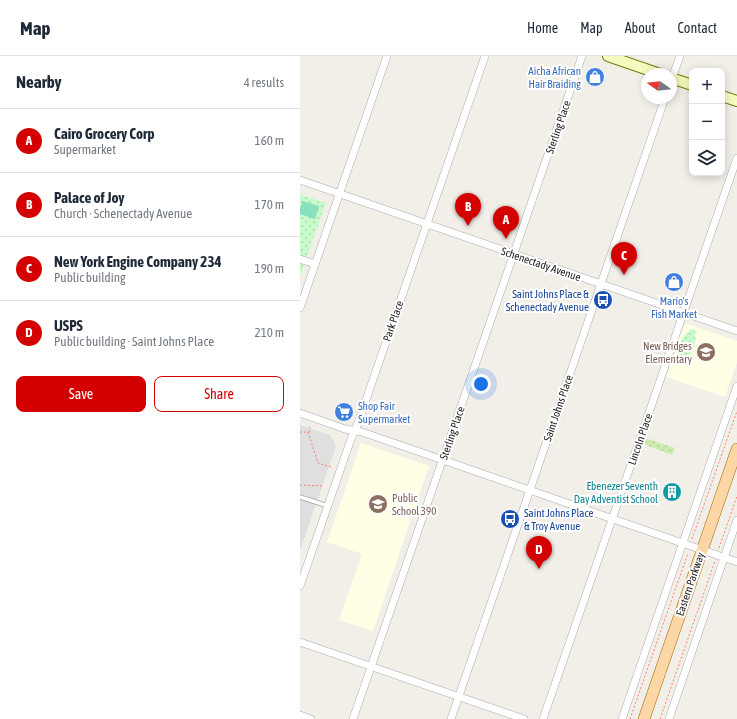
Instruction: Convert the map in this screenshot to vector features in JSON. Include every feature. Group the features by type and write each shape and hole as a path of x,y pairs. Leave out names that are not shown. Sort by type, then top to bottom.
{"main road":[{"path":"608,56 643,68"},
{"path":"677,81 689,84"},
{"path":"725,97 737,101"},
{"name":"Eastern Parkway","path":"644,719 737,449"}],"street":[{"path":"300,308 387,56"},
{"name":"Park Place","path":"300,586 485,56"},
{"name":"Sterling Place","path":"353,719 582,56"},
{"path":"675,68 680,56"},
{"name":"Saint Johns Place","path":"451,719 663,104"},
{"name":"Lincoln Place","path":"543,719 737,158"},
{"name":"Schenectady Avenue","path":"300,180 737,331"},
{"path":"300,259 315,264"},
{"path":"622,719 737,386"},
{"path":"300,413 345,429 362,432 737,562"},
{"path":"669,719 737,520"},
{"path":"300,642 524,719"},
{"path":"300,715 311,719"}],"lane":[{"path":"300,497 328,506"}],"path":[{"path":"691,542 737,411"},
{"path":"310,427 308,432 318,463 331,467"},
{"path":"300,432 308,432"},
{"path":"300,485 324,486"},
{"path":"718,551 737,496"},
{"path":"630,719 688,551"},
{"path":"660,719 715,560"}],"shaded area":[{"name":"New Bridges Elementary","path":"685,323 737,341 737,362 725,397 666,377"},
{"path":"300,425 330,435 336,446 300,551"},
{"name":"Public School 390","path":"361,443 429,466 373,631 339,620 362,554 327,542"}],"green space":[{"path":"300,194 326,203 300,276"},
{"path":"303,201 319,206 315,219 300,214 300,208"},
{"path":"690,329 697,331 696,334 694,334 696,339 693,348 690,349 692,350 689,360 677,356 680,346 683,347 681,342 685,334 690,331"},
{"path":"645,438 675,448 672,455 643,444"}],"place":[{"name":"Aicha African Hair Braiding","path":"595,77"},
{"name":"Palace of Joy","path":"468,226"},
{"name":"Cairo Grocery Corp","path":"506,239"},
{"name":"New York Engine Company 234","path":"624,275"},
{"name":"Mario's Fish Market","path":"674,282"},
{"name":"Saint Johns Place & Schenectady Avenue","path":"603,300"},
{"name":"New Bridges Elementary","path":"706,352"},
{"name":"Shop Fair Supermarket","path":"344,412"},
{"name":"Ebenezer Seventh Day Adventist School","path":"672,492"},
{"name":"Public School 390","path":"378,504"},
{"name":"Saint Johns Place & Troy Avenue","path":"510,519"},
{"name":"USPS","path":"539,569"}]}
